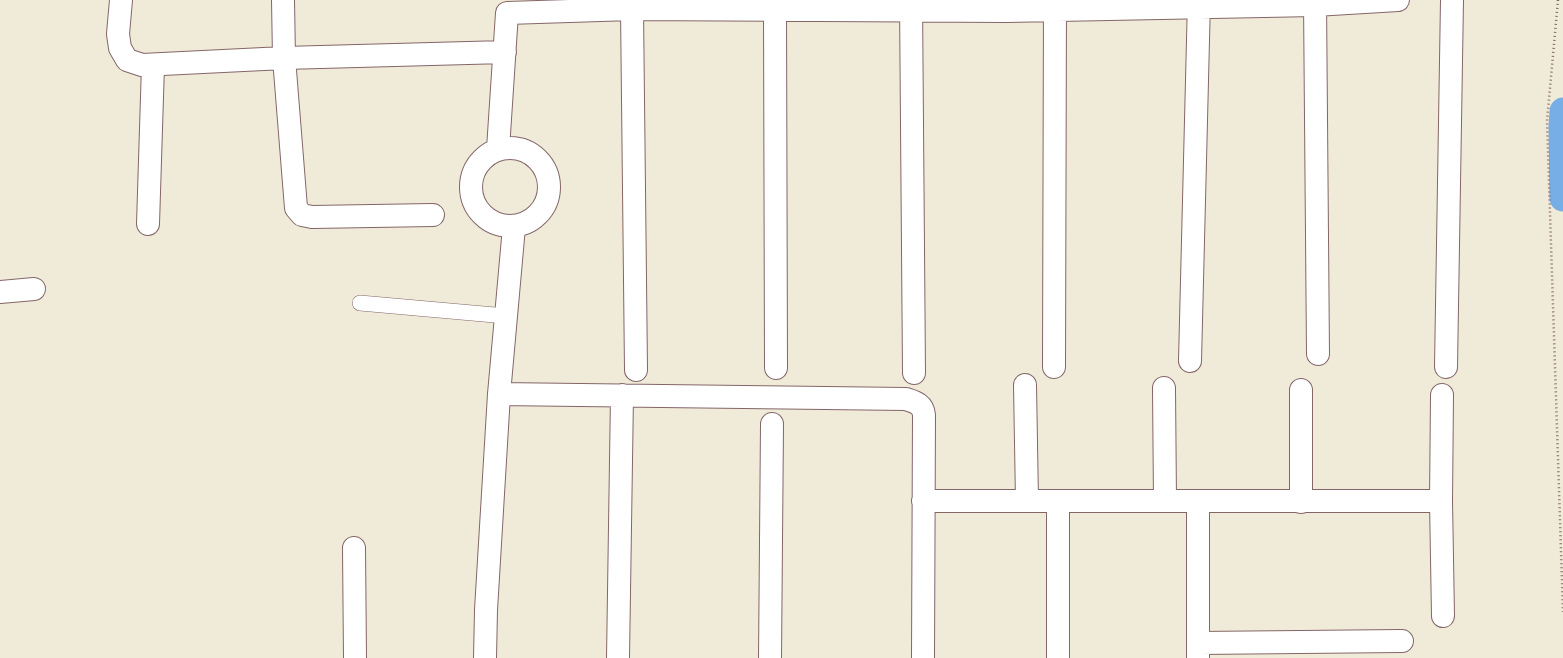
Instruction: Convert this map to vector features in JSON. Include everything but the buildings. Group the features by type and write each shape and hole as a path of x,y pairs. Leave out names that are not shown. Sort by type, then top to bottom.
{"street":[{"path":"121,0 118,34 120,48 127,60 142,65 284,58 505,52"},
{"path":"283,0 284,58 296,208 302,215 312,217 433,215"},
{"path":"498,149 508,7 775,10 910,5 1199,4 1398,0"},
{"path":"1446,367 1452,0"},
{"path":"1315,2 1318,354"},
{"path":"1190,361 1199,4"},
{"path":"910,5 914,373"},
{"path":"1054,367 1055,5"},
{"path":"632,9 636,370"},
{"path":"775,10 776,368"},
{"path":"148,224 153,65"},
{"path":"512,147 526,151 538,159 546,172 549,186 547,201 540,214 528,223 514,227 502,226 490,222 480,213 473,202 470,189 472,176 477,164 486,155 498,149 512,147"},
{"path":"485,658 486,610 499,394 514,227"},
{"path":"0,292 34,289"},
{"path":"1025,385 1028,501"},
{"path":"1164,388 1165,502"},
{"path":"1301,390 1301,502"},
{"path":"499,394 906,399 917,402 923,409 923,658"},
{"path":"618,658 622,395"},
{"path":"1442,395 1441,502 1443,616"},
{"path":"770,658 772,424"},
{"path":"923,501 1441,502"},
{"path":"1058,502 1058,658"},
{"path":"1198,502 1198,651 1402,641"},
{"path":"354,548 355,658"}],"lane":[{"path":"360,303 506,316"}],"path":[{"path":"1558,0 1547,121 1563,612"}],"waterway":[{"path":"1563,111 1563,198"}]}
